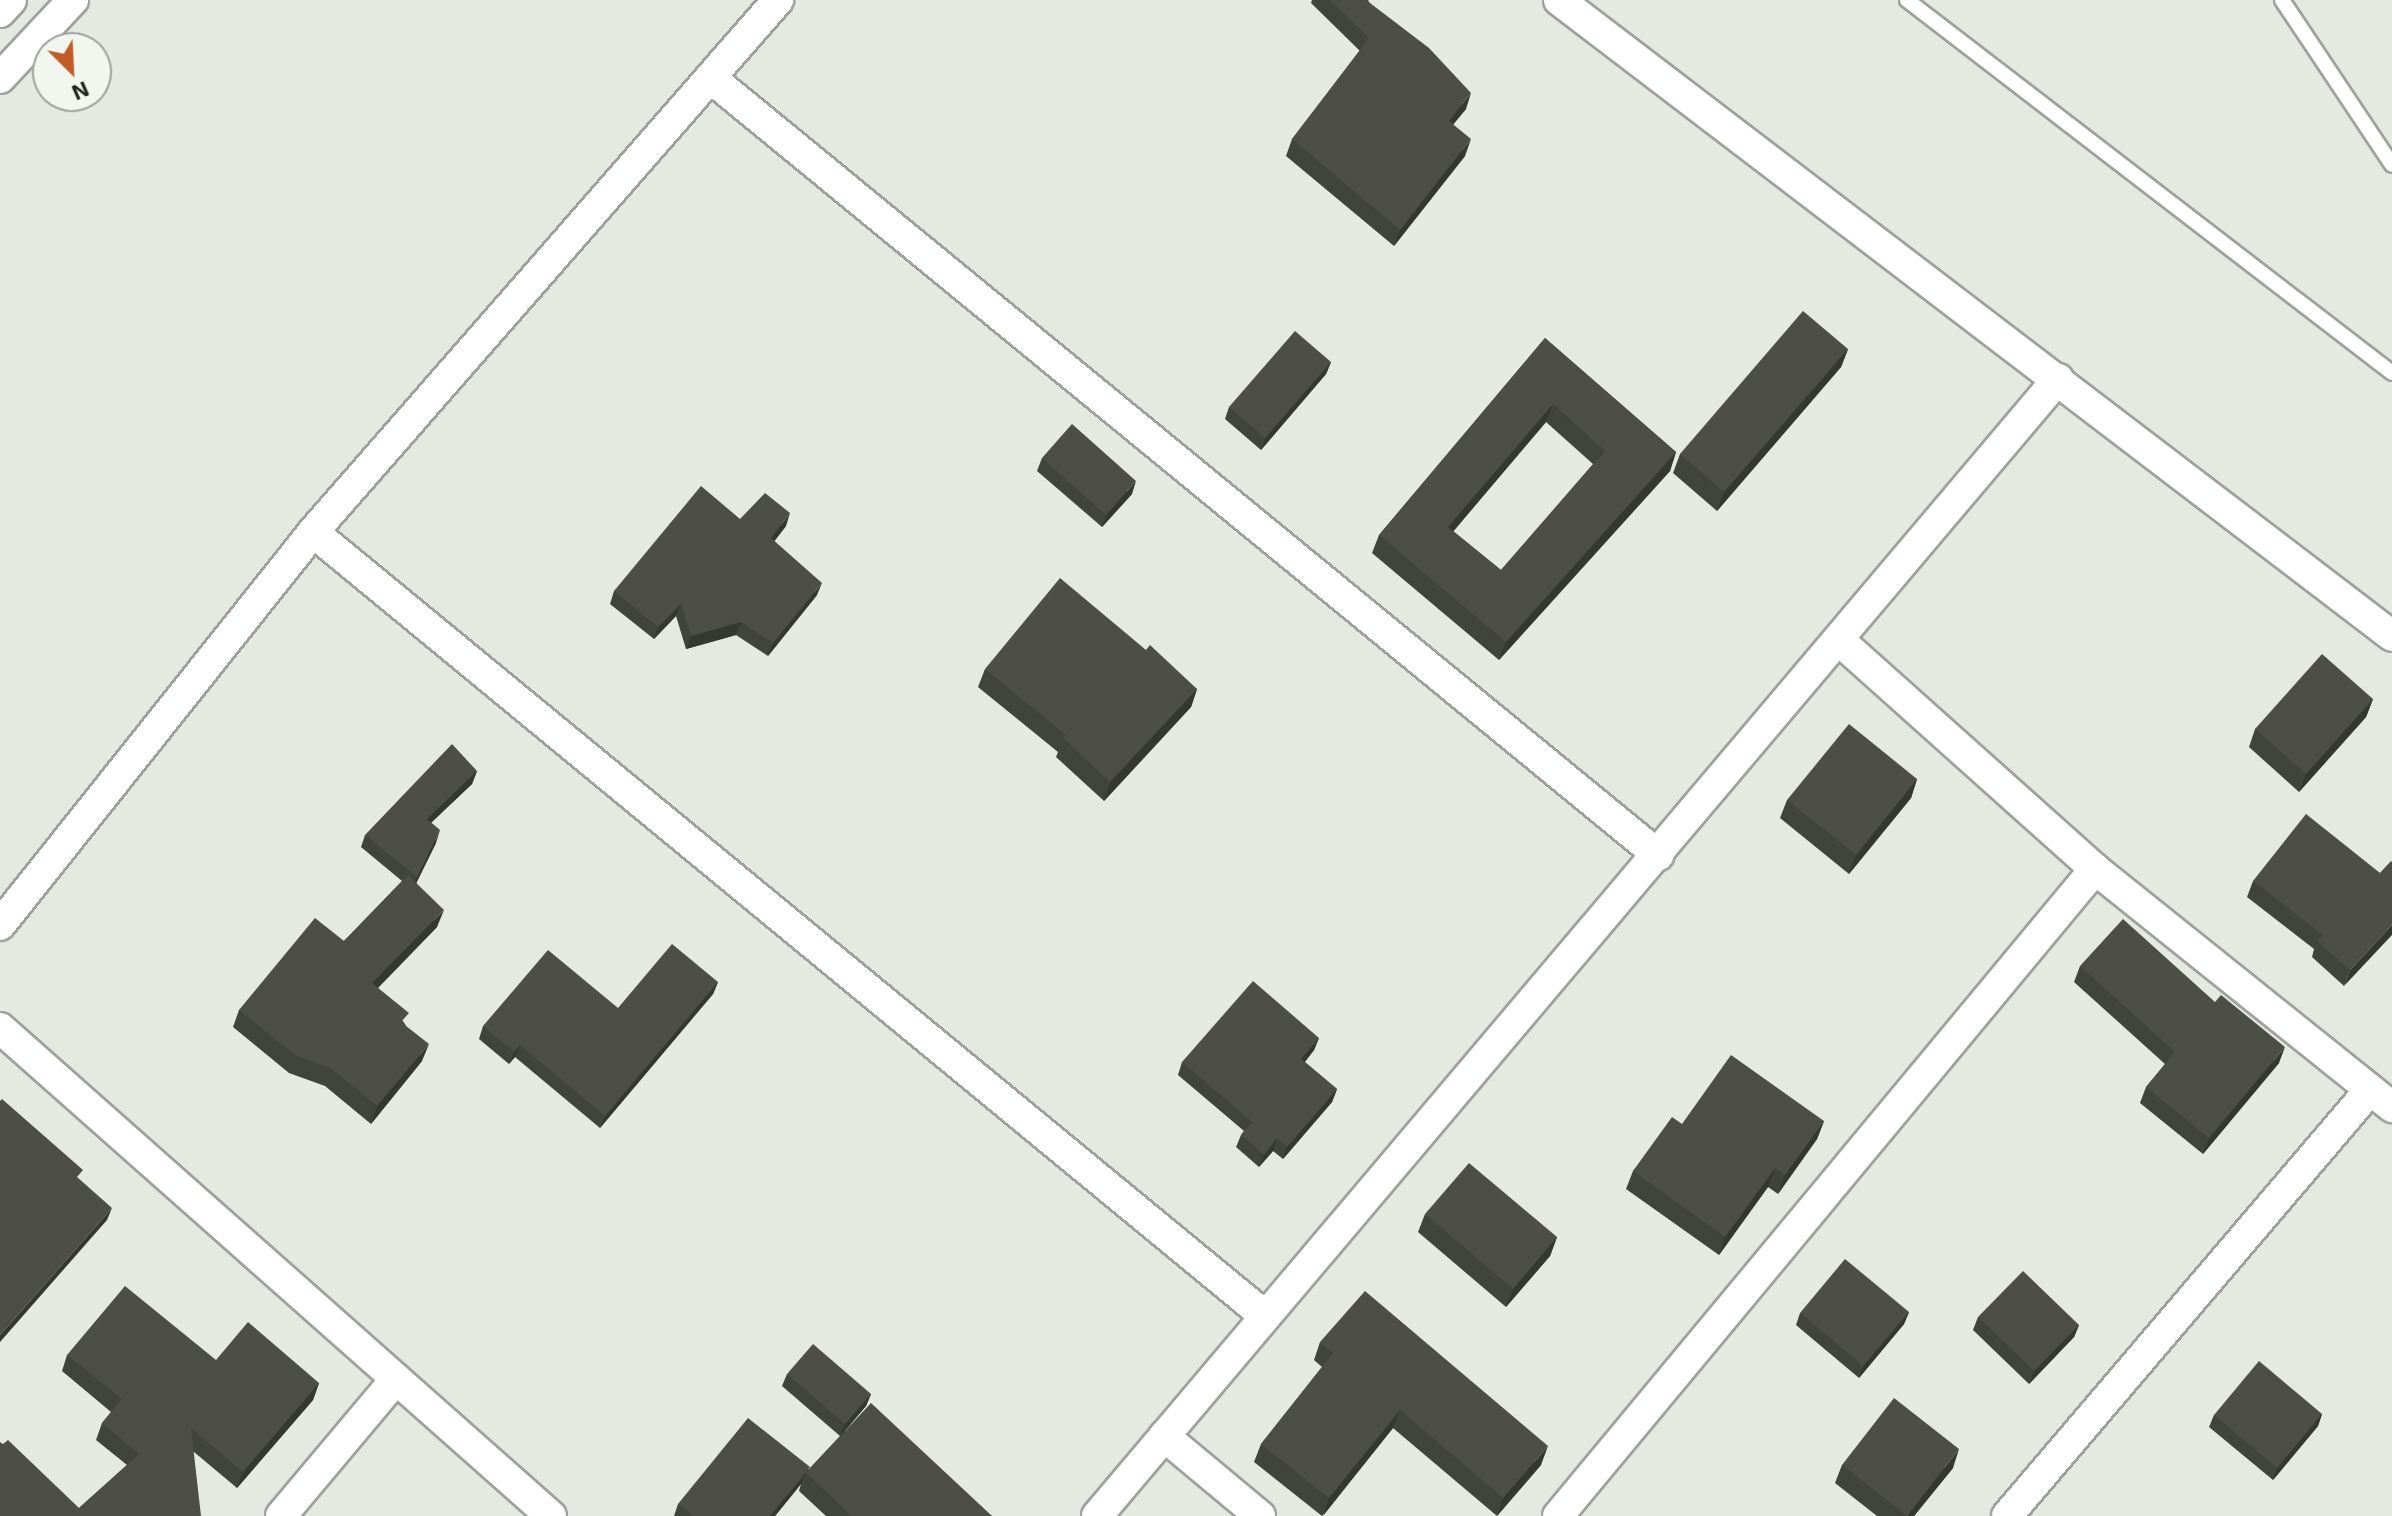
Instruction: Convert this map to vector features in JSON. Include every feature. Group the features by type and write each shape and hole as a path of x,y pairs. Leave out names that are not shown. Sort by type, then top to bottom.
{"street":[{"path":"0,12 11,0"},
{"path":"0,78 73,0"},
{"path":"0,925 313,532 778,0"},
{"path":"1559,0 2392,636"},
{"path":"712,79 1658,855"},
{"path":"1097,1516 1840,641 2058,379"},
{"path":"313,532 1265,1316"},
{"path":"1840,641 2095,869 2381,1098 2007,1516"},
{"path":"1558,1516 2095,869"},
{"path":"0,1028 551,1516"},
{"path":"281,1516 396,1379"},
{"path":"1164,1436 1260,1516"}],"lane":[{"path":"1907,0 2392,373"},
{"path":"2282,0 2392,165"}],"building":[{"path":"1330,0 1366,0 1429,48 1471,93 1449,121 1471,139 1400,230 1292,139 1369,38"},
{"path":"1803,311 1848,349 1724,492 1680,454"},
{"path":"1295,331 1331,362 1265,438 1229,407"},
{"path":"1545,338 1676,452 1506,642 1379,535","holes":["1553,404 1605,451 1501,570 1448,527"]},
{"path":"1072,424 1136,481 1106,515 1042,458"},
{"path":"701,486 740,519 765,493 790,513 771,538 822,583 773,643 741,622 691,636 681,604 658,627 614,591"},
{"path":"1060,578 1146,650 1150,645 1197,689 1110,782 1063,738 1066,735 985,669"},
{"path":"2322,654 2373,699 2306,774 2255,729"},
{"path":"1849,724 1917,779 1856,855 1787,800"},
{"path":"452,744 477,771 427,819 440,830 417,877 365,835"},
{"path":"2306,814 2380,873 2392,862 2392,925 2350,970 2317,941 2323,935 2253,881"},
{"path":"408,875 444,910 372,983 409,1013 401,1022 429,1044 377,1106 332,1069 295,1055 239,1010 315,918 344,941"},
{"path":"2123,919 2215,1002 2221,995 2285,1047 2209,1138 2146,1087 2175,1052 2080,966"},
{"path":"672,944 718,982 605,1116 520,1045 514,1052 483,1026 548,950 618,1008"},
{"path":"1253,981 1319,1038 1301,1059 1337,1089 1287,1147 1277,1138 1264,1155 1241,1135 1252,1122 1182,1062"},
{"path":"1731,1055 1824,1121 1785,1175 1775,1168 1725,1237 1633,1171 1672,1117 1682,1124"},
{"path":"2,1099 83,1170 77,1177 112,1208 0,1335 0,1101"},
{"path":"1469,1163 1557,1237 1513,1289 1425,1214"},
{"path":"1845,1259 1909,1312 1863,1366 1800,1313"},
{"path":"2023,1271 2079,1325 2034,1371 1978,1317"},
{"path":"125,1286 216,1360 248,1322 319,1383 243,1472 191,1428 201,1516 0,1516 0,1442 3,1444 8,1440 79,1508 139,1454 102,1423 122,1399 67,1355"},
{"path":"1365,1291 1548,1446 1503,1498 1400,1410 1329,1498 1261,1444 1333,1353 1320,1342"},
{"path":"813,1344 871,1394 845,1424 787,1374"},
{"path":"2259,1361 2322,1414 2277,1468 2214,1415"},
{"path":"1894,1398 1959,1449 1907,1516 1842,1465"},
{"path":"871,1403 992,1516 852,1516 806,1473"},
{"path":"748,1418 810,1467 770,1516 693,1516 678,1504"}]}
